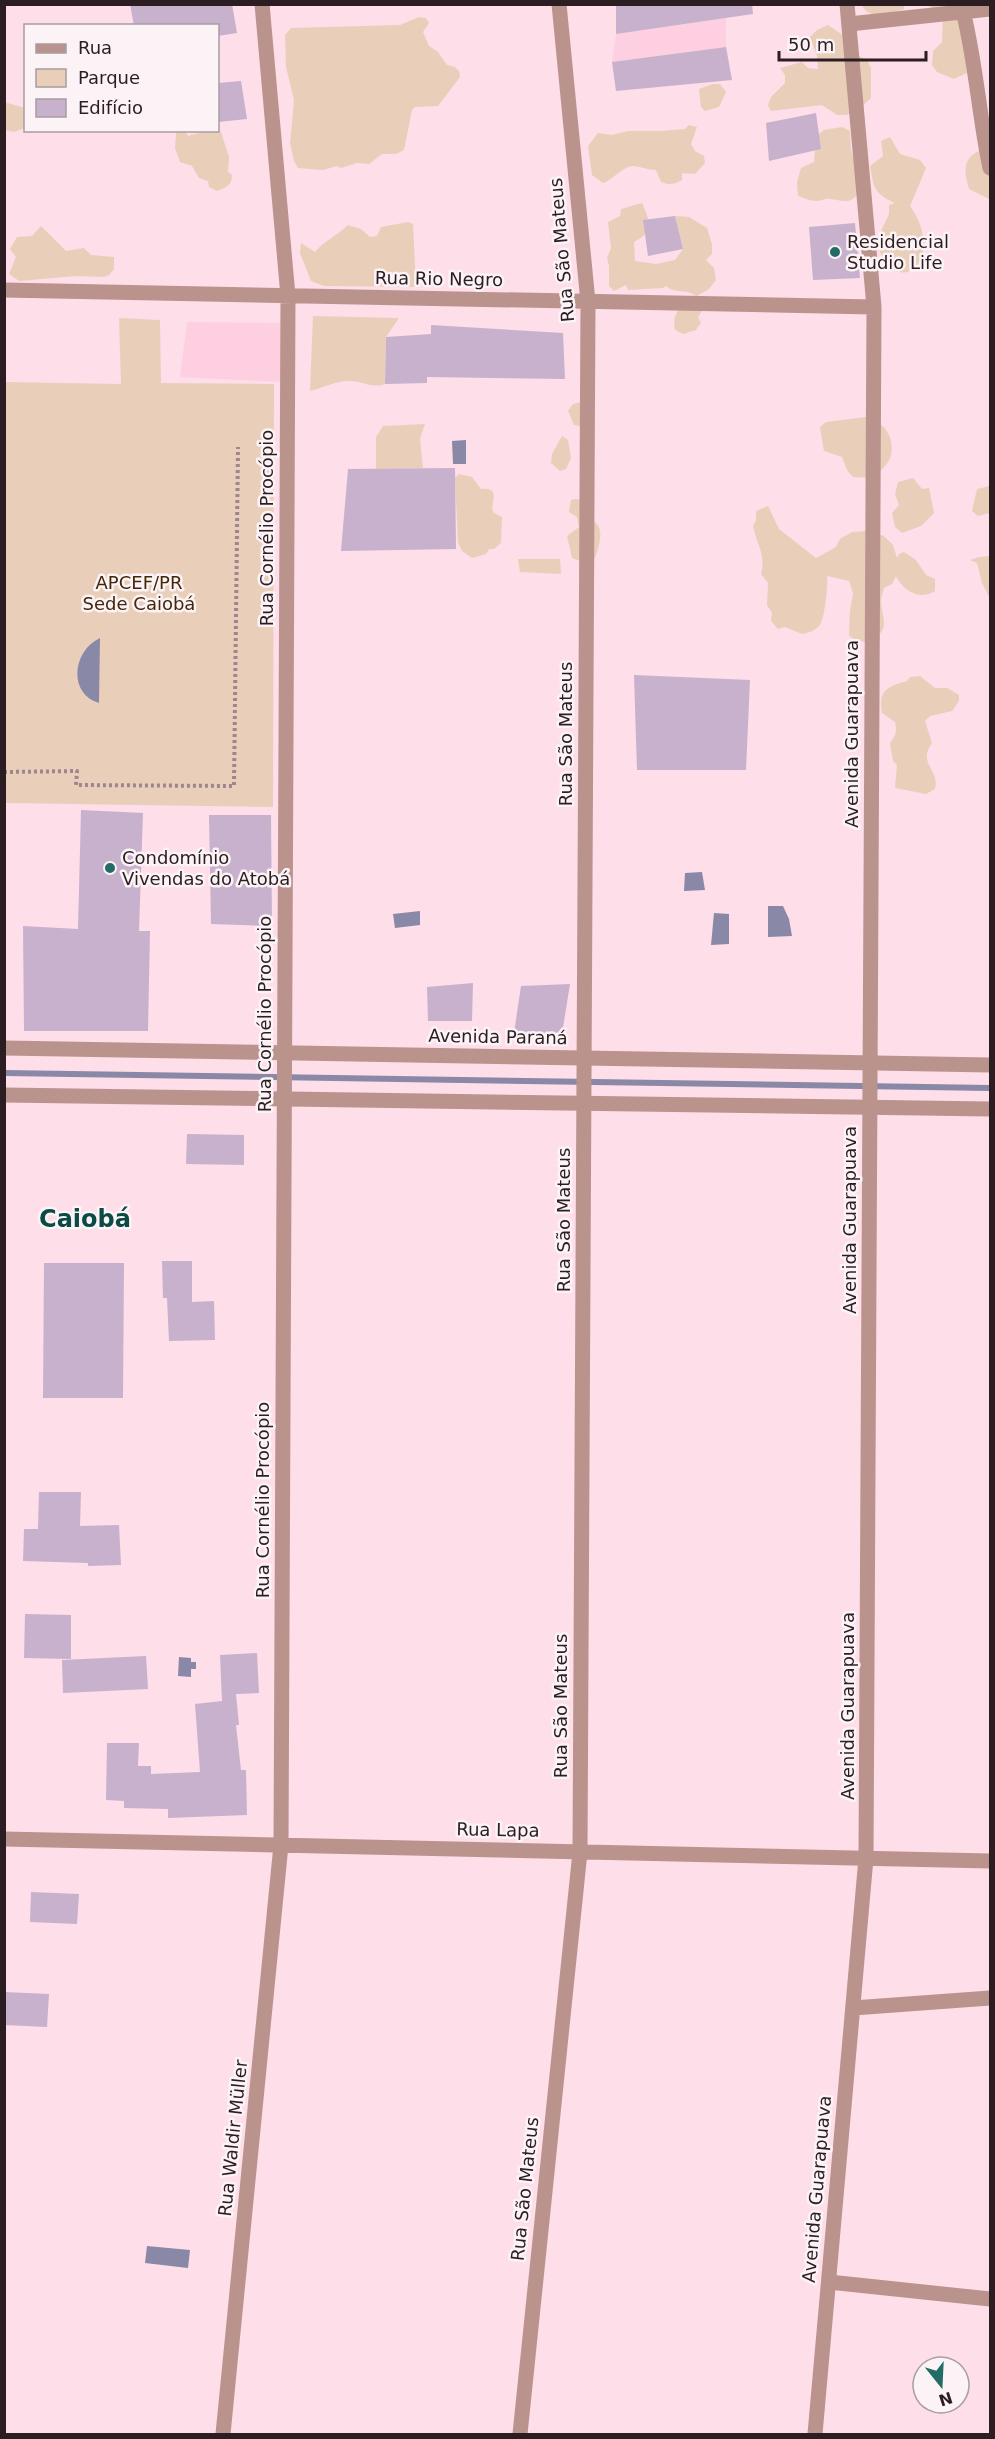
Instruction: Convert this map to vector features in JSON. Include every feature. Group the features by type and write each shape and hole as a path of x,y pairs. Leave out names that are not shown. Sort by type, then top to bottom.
{"street":[{"name":"Rua Cornélio Procópio","path":"262,4 288,296 281,1845"},
{"name":"Rua São Mateus","path":"520,2434 580,1852 588,302 559,4"},
{"name":"Avenida Guarapuava","path":"815,2434 867,1858 874,307 847,4"},
{"path":"849,24 990,9"},
{"path":"963,11 972,50 990,168"},
{"name":"Rua Rio Negro","path":"4,290 874,307"},
{"name":"Avenida Paraná","path":"4,1048 584,1064 990,1065"},
{"path":"4,1095 284,1094 870,1103 990,1109"},
{"name":"Rua Lapa","path":"4,1839 990,1861"},
{"name":"Rua Waldir Müller","path":"223,2434 281,1845"},
{"path":"853,2008 990,1998"},
{"path":"829,2282 990,2299"}],"path":[{"path":"4,772 77,771 76,785 234,786 238,447"}],"shaded area":[{"path":"726,18 726,47 612,62 616,34"},
{"path":"187,322 283,323 282,382 180,377"}],"green space":[{"path":"862,5 904,5 904,9 886,14 874,14 865,10"},
{"path":"927,5 959,5 954,10 963,11 975,69 954,79 937,72 932,65 933,51 942,42 943,14"},
{"path":"419,17 426,18 429,23 423,32 429,46 438,52 447,65 459,71 460,77 438,106 415,107 412,110 404,150 396,154 382,154 369,164 357,163 323,170 298,168 290,143 294,100 286,67 285,35 291,28 400,25"},
{"path":"828,25 850,40 859,56 867,60 871,68 871,98 857,111 846,115 837,115 822,105 771,111 768,105 771,97 785,83 785,75 780,68 802,62 808,68 818,69 817,56 810,37 817,30"},
{"path":"720,84 726,92 719,107 705,111 701,107 699,89"},
{"path":"4,102 24,108 24,128 14,132 5,130"},
{"path":"689,125 697,127 691,144 695,151 704,156 705,163 695,174 682,173 682,180 672,184 661,182 656,170 635,166 628,167 603,183 592,175 588,146 598,133 612,135 628,131 685,129"},
{"path":"842,127 850,131 851,150 863,189 852,200 846,201 829,199 814,201 798,196 797,182 801,168 814,162 816,136 824,130"},
{"path":"186,132 188,136 202,132 221,132 229,157 228,172 232,175 228,186 217,191 209,187 208,181 199,178 192,166 180,162 175,148 176,133"},
{"path":"890,137 900,154 920,160 926,168 910,206 920,225 924,243 921,257 915,268 906,272 896,270 885,261 876,242 889,214 889,205 895,203 878,192 872,179 870,166 883,156 881,141"},
{"path":"981,150 990,150 990,199 969,189 966,176 966,166 970,157"},
{"path":"642,203 649,226 645,234 634,242 635,261 656,264 675,260 683,249 681,240 674,233 677,224 675,216 689,217 707,228 712,244 712,254 706,260 714,268 716,280 709,289 697,296 703,309 698,317 701,323 696,330 683,334 675,330 674,323 679,310 696,296 693,294 666,286 628,290 626,285 614,291 609,286 607,258 611,248 608,222 620,216 621,209"},
{"path":"408,222 413,224 416,287 324,286 311,281 300,253 301,243 315,252 348,225 361,229 370,237 377,236 381,227"},
{"path":"41,226 66,251 84,248 91,255 114,257 114,269 104,277 76,276 19,281 9,274 16,257 10,249 17,237 32,236"},
{"path":"313,316 399,318 386,337 385,384 376,386 343,381 310,391"},
{"name":"APCEF/PR Sede Caiobá","path":"119,318 160,320 161,383 274,384 273,807 5,803 5,382 121,384"},
{"path":"582,402 584,427 574,425 568,411 573,404"},
{"path":"866,417 878,422 886,430 892,448 890,458 884,468 873,478 853,477 847,470 842,457 824,451 820,427 826,422"},
{"path":"425,424 420,438 423,468 376,469 376,437 383,426"},
{"path":"562,436 568,440 571,458 566,469 560,471 551,463 552,454"},
{"path":"459,474 472,477 481,489 493,492 492,509 494,513 502,517 501,543 494,549 489,549 486,554 472,558 462,551 458,542 455,478"},
{"path":"913,478 922,489 929,488 934,513 921,526 902,533 895,527 892,513 899,505 895,494 898,482"},
{"path":"990,486 990,513 978,516 972,511 977,489"},
{"path":"571,500 582,500 599,528 599,545 593,561 582,562 572,558 567,536 579,527 577,517 569,512"},
{"path":"768,506 779,529 816,558 836,547 840,539 852,532 867,531 884,536 893,545 897,558 904,552 916,560 926,575 935,579 935,591 924,595 912,593 896,576 892,584 884,588 882,595 884,623 882,632 869,641 860,641 849,636 853,593 849,581 827,576 826,601 820,625 802,634 785,627 778,629 771,621 772,613 767,605 768,583 761,574 762,555 753,526 756,511"},
{"path":"990,556 990,599 982,583 977,563 970,560"},
{"path":"518,559 560,559 561,574 520,572"},
{"path":"920,676 935,688 947,688 959,695 959,701 952,711 930,716 925,721 932,743 928,750 928,762 936,782 935,789 926,794 895,788 897,765 893,761 890,743 896,733 896,725 882,713 881,705 883,694 889,688 907,681 910,677"}],"water":[{"path":"466,440 466,464 453,464 452,441"},
{"path":"100,638 99,703 82,691 77,672 84,652"},
{"path":"702,872 705,890 684,891 685,873"},
{"path":"768,906 783,906 789,919 792,936 768,937"},
{"path":"420,911 420,925 395,928 393,914"},
{"path":"714,913 729,914 729,944 711,945"},
{"path":"179,1657 191,1658 191,1662 196,1662 196,1669 191,1669 191,1677 178,1676"},
{"path":"147,2246 190,2250 188,2268 145,2263"}],"building":[{"path":"130,4 232,4 237,33 219,36 219,24 134,24"},
{"path":"616,4 752,4 753,14 616,34"},
{"path":"726,47 732,80 616,91 612,62"},
{"path":"241,81 247,119 219,122 219,83"},
{"path":"816,113 821,149 769,161 766,123"},
{"path":"675,216 683,249 648,256 643,220"},
{"name":"Residencial Studio Life","path":"855,223 860,278 813,280 809,227"},
{"path":"431,325 563,333 565,379 427,377 427,383 385,384 386,337 431,334"},
{"path":"455,468 456,549 341,551 348,469"},
{"path":"634,675 750,680 746,770 637,770"},
{"path":"81,810 143,813 139,931 150,931 148,1031 24,1031 23,926 78,929"},
{"path":"209,815 271,815 272,926 211,924"},
{"path":"473,983 472,1021 428,1021 427,987"},
{"path":"570,984 562,1034 514,1033 521,986"},
{"path":"187,1134 244,1135 244,1165 186,1164"},
{"path":"162,1261 192,1261 192,1302 214,1301 215,1340 169,1341 167,1298 163,1298"},
{"path":"44,1263 124,1263 123,1398 43,1398"},
{"path":"39,1492 81,1492 80,1526 119,1525 121,1565 88,1566 88,1563 23,1561 24,1529 38,1529"},
{"path":"25,1614 71,1615 71,1659 24,1658"},
{"path":"257,1653 259,1693 236,1694 239,1725 236,1725 241,1770 246,1770 247,1815 168,1818 168,1809 124,1808 124,1801 106,1800 107,1743 139,1743 138,1766 151,1766 151,1774 200,1772 195,1704 222,1701 220,1655"},
{"path":"146,1656 148,1689 63,1693 62,1660"},
{"path":"31,1892 79,1894 77,1924 30,1922"},
{"path":"4,1992 49,1994 47,2027 4,2025"}],"waterway":[{"path":"4,1073 990,1088"}],"place":[{"name":"Residencial Studio Life","path":"835,252"},
{"name":"Condomínio Vivendas do Atobá","path":"110,868"}],"district":[{"name":"Caiobá","path":"85,1219"}]}
